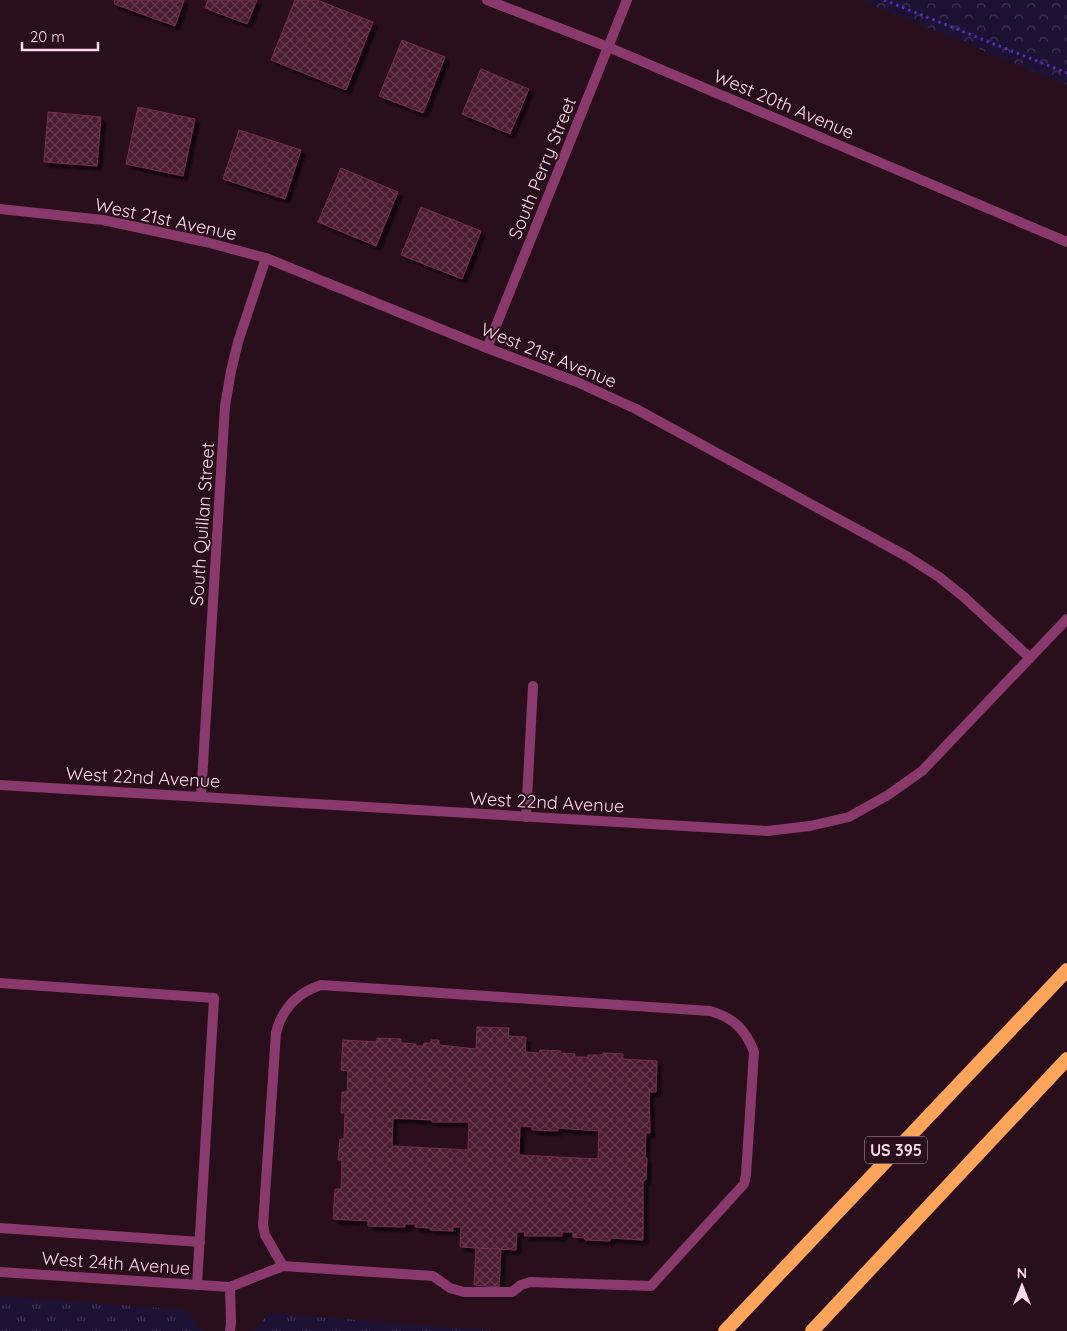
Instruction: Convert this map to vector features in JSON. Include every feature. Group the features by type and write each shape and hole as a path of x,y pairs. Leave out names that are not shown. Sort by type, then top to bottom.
{"highway":[{"name":"US 395","path":"725,1331 1067,970"},
{"path":"812,1331 1067,1059"}],"street":[{"name":"West 20th Avenue","path":"487,0 608,47 1067,242"},
{"name":"South Perry Street","path":"487,348 627,0"},
{"name":"West 21st Avenue","path":"0,209 103,220 206,242 266,258 487,348 577,382 636,409 908,557 939,577 964,597 1030,658"},
{"name":"South Quillan Street","path":"201,797 225,406 238,342 266,258"},
{"name":"West 22nd Avenue","path":"0,785 767,831 810,826 849,817 888,795 922,771 1067,618"},
{"path":"526,817 533,686"},
{"path":"0,983 214,998 197,1285"},
{"path":"230,1331 230,1287 283,1266 433,1276 450,1288 464,1292 512,1292 521,1285 530,1282 651,1286 744,1184 754,1052 748,1038 740,1027 722,1014 710,1011 321,985 308,990 288,1007 280,1018 276,1033 263,1225 265,1235 283,1266"},
{"path":"0,1228 200,1242"},
{"name":"West 24th Avenue","path":"0,1272 230,1287"}],"path":[{"path":"884,0 1067,73"}],"green space":[{"path":"859,0 1067,0 1067,85"},
{"path":"0,1296 187,1310 203,1331 0,1331"},
{"path":"269,1313 493,1331 254,1331"}],"building":[{"path":"115,0 184,0 175,26 114,4"},
{"path":"208,0 257,0 247,24 205,8"},
{"path":"295,0 317,0 373,22 346,90 271,60"},
{"path":"402,40 445,57 423,113 379,96"},
{"path":"481,69 529,89 510,134 462,114"},
{"path":"138,107 195,119 183,176 126,164"},
{"path":"48,112 101,117 97,166 44,162"},
{"path":"239,130 301,150 285,199 223,179"},
{"path":"341,168 398,192 376,246 318,222"},
{"path":"421,207 481,231 462,279 401,255"},
{"path":"477,1027 509,1028 508,1036 526,1037 525,1052 539,1053 540,1050 561,1051 560,1053 575,1054 575,1057 603,1055 603,1053 623,1054 623,1059 657,1061 656,1092 649,1092 650,1133 646,1133 645,1158 647,1158 646,1180 643,1180 643,1240 610,1238 610,1241 585,1240 585,1238 573,1237 573,1232 562,1232 562,1236 524,1236 525,1232 517,1232 516,1250 460,1247 461,1227 453,1227 453,1231 430,1230 430,1228 415,1227 415,1224 405,1224 405,1227 368,1226 368,1221 333,1219 335,1189 341,1189 342,1160 338,1160 340,1139 344,1139 345,1113 341,1113 342,1092 347,1092 348,1071 341,1070 343,1040 377,1042 377,1038 401,1039 401,1043 423,1046 424,1043 431,1043 431,1040 439,1040 439,1045 476,1049","holes":["393,1118 432,1120 432,1122 469,1122 468,1150 392,1146","520,1126 532,1127 532,1130 558,1131 558,1128 599,1131 598,1159 519,1155"]},
{"path":"476,1248 501,1249 499,1287 474,1285"}]}
